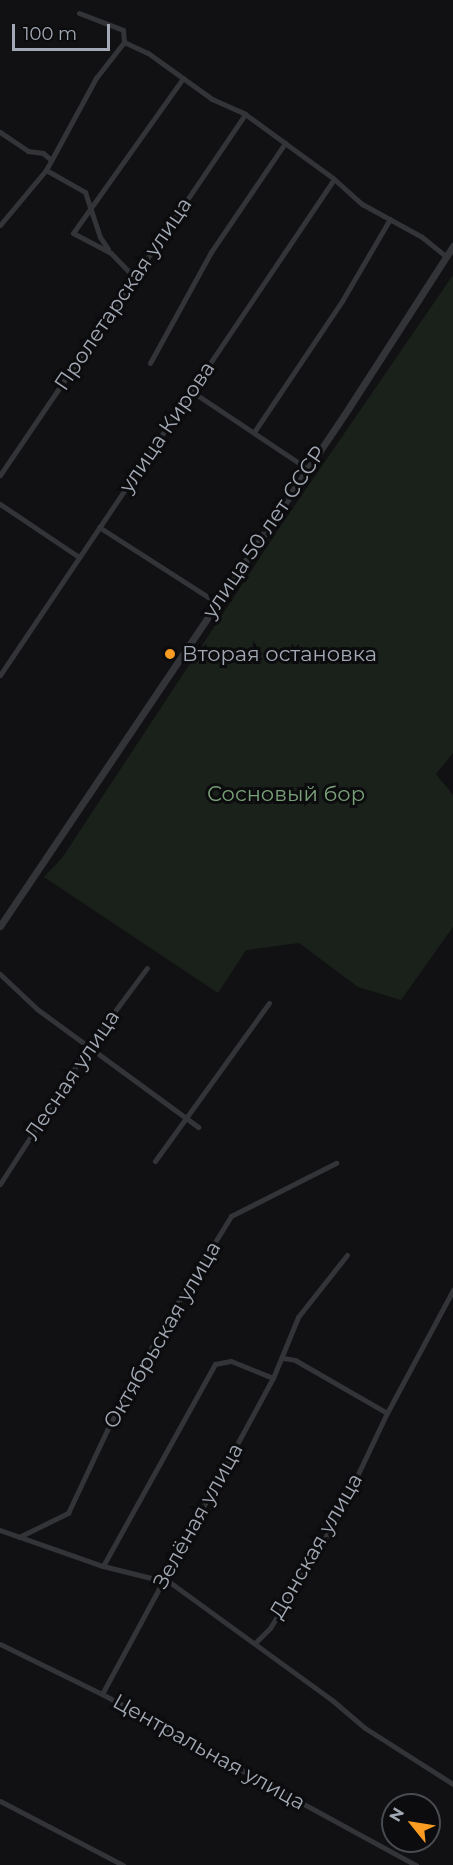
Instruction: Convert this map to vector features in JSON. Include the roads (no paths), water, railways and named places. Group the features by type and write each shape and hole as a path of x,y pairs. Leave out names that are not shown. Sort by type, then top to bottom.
{"street":[{"path":"0,225 46,170 96,78 124,42 123,30 79,13"},
{"path":"124,42 148,52 212,99 245,114 334,178 362,204 390,219 447,257"},
{"path":"111,253 73,233 183,78"},
{"name":"Пролетарская улица","path":"0,475 245,114"},
{"path":"0,132 28,151 44,153 51,160"},
{"path":"150,363 212,252 285,143"},
{"path":"46,170 85,192 92,205 100,237 111,253 134,277"},
{"name":"улица Кирова","path":"0,675 334,178"},
{"path":"254,432 342,301 390,219"},
{"name":"улица 50 лет СССР","path":"0,926 216,602 308,469 453,246"},
{"path":"191,391 308,469"},
{"path":"0,504 79,557"},
{"path":"99,527 216,602"},
{"name":"Лесная улица","path":"0,1184 89,1046 147,968"},
{"path":"0,974 37,1009 198,1127"},
{"path":"155,1161 184,1116 269,1003"},
{"name":"Октябрьская улица","path":"19,1537 68,1513 107,1430 165,1323 231,1216 336,1163"},
{"name":"Зелёная улица","path":"102,1694 273,1378 298,1317 347,1255"},
{"name":"Донская улица","path":"255,1643 270,1628 338,1516 387,1413 453,1290"},
{"path":"283,1358 295,1360 387,1413"},
{"path":"104,1566 215,1364 231,1361 273,1378"},
{"path":"0,1530 104,1566 163,1579 255,1643 365,1728 453,1784"},
{"name":"Центральная улица","path":"0,1644 102,1694 416,1865"},
{"path":"0,1801 123,1865"}],"place":[{"name":"Вторая остановка","path":"170,654"}],"park label":[{"name":"Сосновый бор","path":"286,794"}]}
